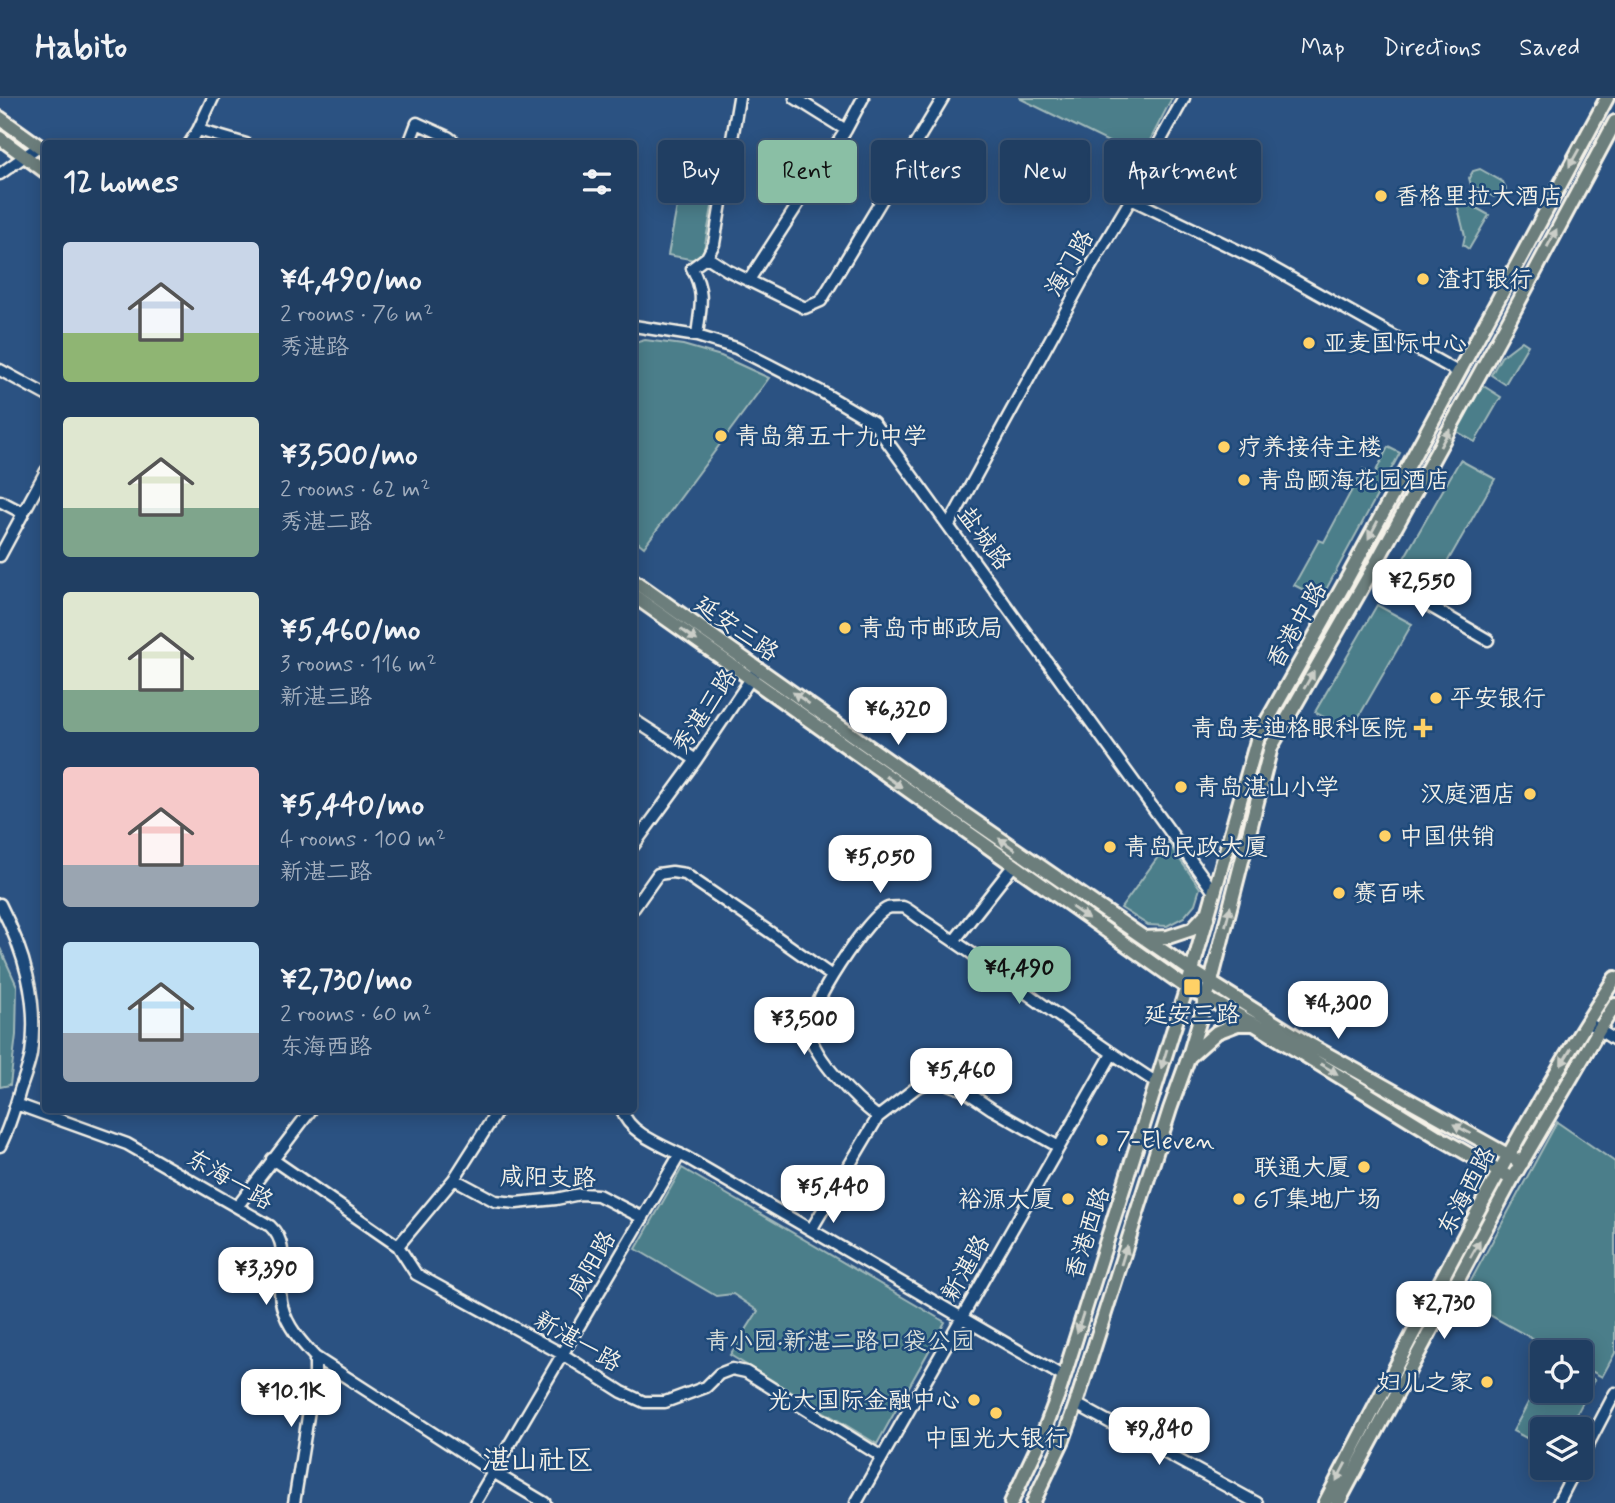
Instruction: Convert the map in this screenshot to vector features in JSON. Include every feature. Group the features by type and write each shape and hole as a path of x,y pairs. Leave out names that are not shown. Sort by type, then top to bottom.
{"main road":[{"name":"香港中路","path":"1192,971 1258,737 1346,581 1607,98"},
{"path":"0,118 42,148"},
{"name":"香港中路","path":"1211,982 1272,747 1371,572 1615,122"},
{"path":"0,138 42,169"},
{"name":"延安三路","path":"637,583 1013,866 1186,987 1254,1024 1440,1138 1512,1178"},
{"name":"延安三路","path":"637,598 754,673 1192,971 1307,1043 1522,1163"},
{"path":"1143,938 1168,937 1192,929 1209,911"},
{"name":"香港西路","path":"1011,1503 1042,1437 1064,1377 1192,971"},
{"name":"东海西路","path":"1325,1503 1508,1155 1615,978"},
{"name":"香港西路","path":"1033,1503 1063,1440 1076,1404 1211,982"},
{"name":"东海西路","path":"1338,1503 1512,1178 1615,1005"},
{"path":"1188,1059 1217,1032 1238,1024 1254,1024"}],"street":[{"path":"191,140 212,98"},
{"path":"697,336 702,295 692,268 707,257 714,244 739,98"},
{"path":"795,98 846,130"},
{"path":"750,280 846,130 863,98"},
{"path":"707,257 804,308 821,301 943,98"},
{"name":"海门路","path":"1161,140 1184,98"},
{"path":"411,140 417,123 452,140"},
{"path":"198,130 232,140"},
{"path":"0,174 42,148"},
{"name":"海门路","path":"949,525 1081,283 1129,203"},
{"path":"1137,203 1262,262 1458,372"},
{"name":"盐城路","path":"637,327 697,336 736,348 873,422 1214,892"},
{"path":"0,370 42,393"},
{"path":"0,556 42,478"},
{"path":"0,501 23,513"},
{"path":"1371,572 1488,640"},
{"name":"秀湛三路","path":"637,841 696,760 754,673"},
{"path":"637,722 696,760"},
{"path":"954,941 1013,866"},
{"path":"637,902 658,874 685,874 832,976"},
{"path":"0,904 26,967 34,1016 31,1056 0,1146"},
{"path":"878,1117 860,1103 838,1078 823,1058 808,1028 832,976 872,921 887,908 904,908 1157,1083"},
{"path":"1587,1022 1615,1040"},
{"name":"新湛路","path":"856,1503 1112,1054"},
{"path":"811,1230 878,1117 917,1087 935,1081 964,1090 1059,1147"},
{"name":"东海一路","path":"16,1104 127,1144 270,1226 276,1232 282,1247 281,1304 297,1336 314,1357 545,1503"},
{"path":"237,1207 308,1113"},
{"path":"398,1246 454,1179 496,1113"},
{"path":"623,1113 636,1131 1064,1377"},
{"name":"咸阳路","path":"475,1503 680,1154"},
{"name":"新湛一路","path":"272,1159 398,1246 416,1274 562,1354 622,1392 644,1402 665,1402 706,1387 719,1374 732,1369 746,1372 882,1457"},
{"name":"咸阳支路","path":"454,1179 495,1201 516,1203 580,1194 598,1195 643,1218"},
{"path":"294,1503 315,1373 314,1357"},
{"path":"1593,1435 1615,1393"},
{"path":"1076,1404 1257,1503"},
{"path":"1558,1503 1570,1480"}],"green space":[{"path":"1019,98 1172,98 1150,140 1104,140"},
{"path":"1480,169 1503,182 1506,189 1502,194 1494,197 1471,185 1469,178 1473,171"},
{"path":"1460,199 1489,215 1469,249 1463,245 1465,236 1457,204"},
{"path":"678,203 713,203 703,255 695,260 668,255"},
{"path":"645,340 683,345 721,356 769,378 644,547 637,541 637,342"},
{"path":"1522,341 1528,345 1505,384 1491,375 1501,357"},
{"path":"1482,385 1501,397 1475,442 1456,431"},
{"path":"1388,447 1400,453 1321,599 1294,585 1319,540 1324,542 1363,469 1374,475"},
{"path":"1460,460 1495,479 1433,587 1399,567"},
{"path":"1377,605 1412,624 1350,732 1315,712"},
{"path":"1168,843 1200,888 1195,904 1184,917 1167,926 1148,925 1121,908"},
{"path":"0,948 17,986 16,1035 10,1085 0,1087"},
{"path":"1557,1122 1615,1162 1615,1353 1602,1377 1593,1372 1593,1340 1535,1340 1461,1299"},
{"name":"青小园·新湛二路口袋公园","path":"682,1168 945,1322 877,1444 730,1355 758,1311 733,1294 716,1296 636,1249"},
{"path":"1530,1399 1530,1403 1583,1403 1575,1417 1530,1417 1530,1440 1513,1431"}],"place":[{"name":"香格里拉大酒店","path":"1381,196"},
{"name":"渣打银行","path":"1423,279"},
{"name":"亚麦国际中心","path":"1309,343"},
{"name":"青岛第五十九中学","path":"721,436"},
{"name":"疗养接待主楼","path":"1224,447"},
{"name":"青岛颐海花园酒店","path":"1244,480"},
{"name":"青岛市邮政局","path":"845,628"},
{"name":"平安银行","path":"1436,698"},
{"name":"青岛麦迪格眼科医院","path":"1423,728"},
{"name":"青岛湛山小学","path":"1181,787"},
{"name":"汉庭酒店","path":"1530,794"},
{"name":"中国供销","path":"1385,836"},
{"name":"青岛民政大厦","path":"1110,847"},
{"name":"赛百味","path":"1339,893"},
{"name":"延安三路","path":"1192,987"},
{"name":"7-Eleven","path":"1102,1140"},
{"name":"联通大厦","path":"1364,1167"},
{"name":"裕源大厦","path":"1068,1199"},
{"name":"GT集地广场","path":"1239,1199"},
{"name":"妇儿之家","path":"1487,1382"},
{"name":"光大国际金融中心","path":"974,1400"},
{"name":"中国光大银行","path":"996,1413"}],"district":[{"name":"湛山社区","path":"538,1459"}]}
